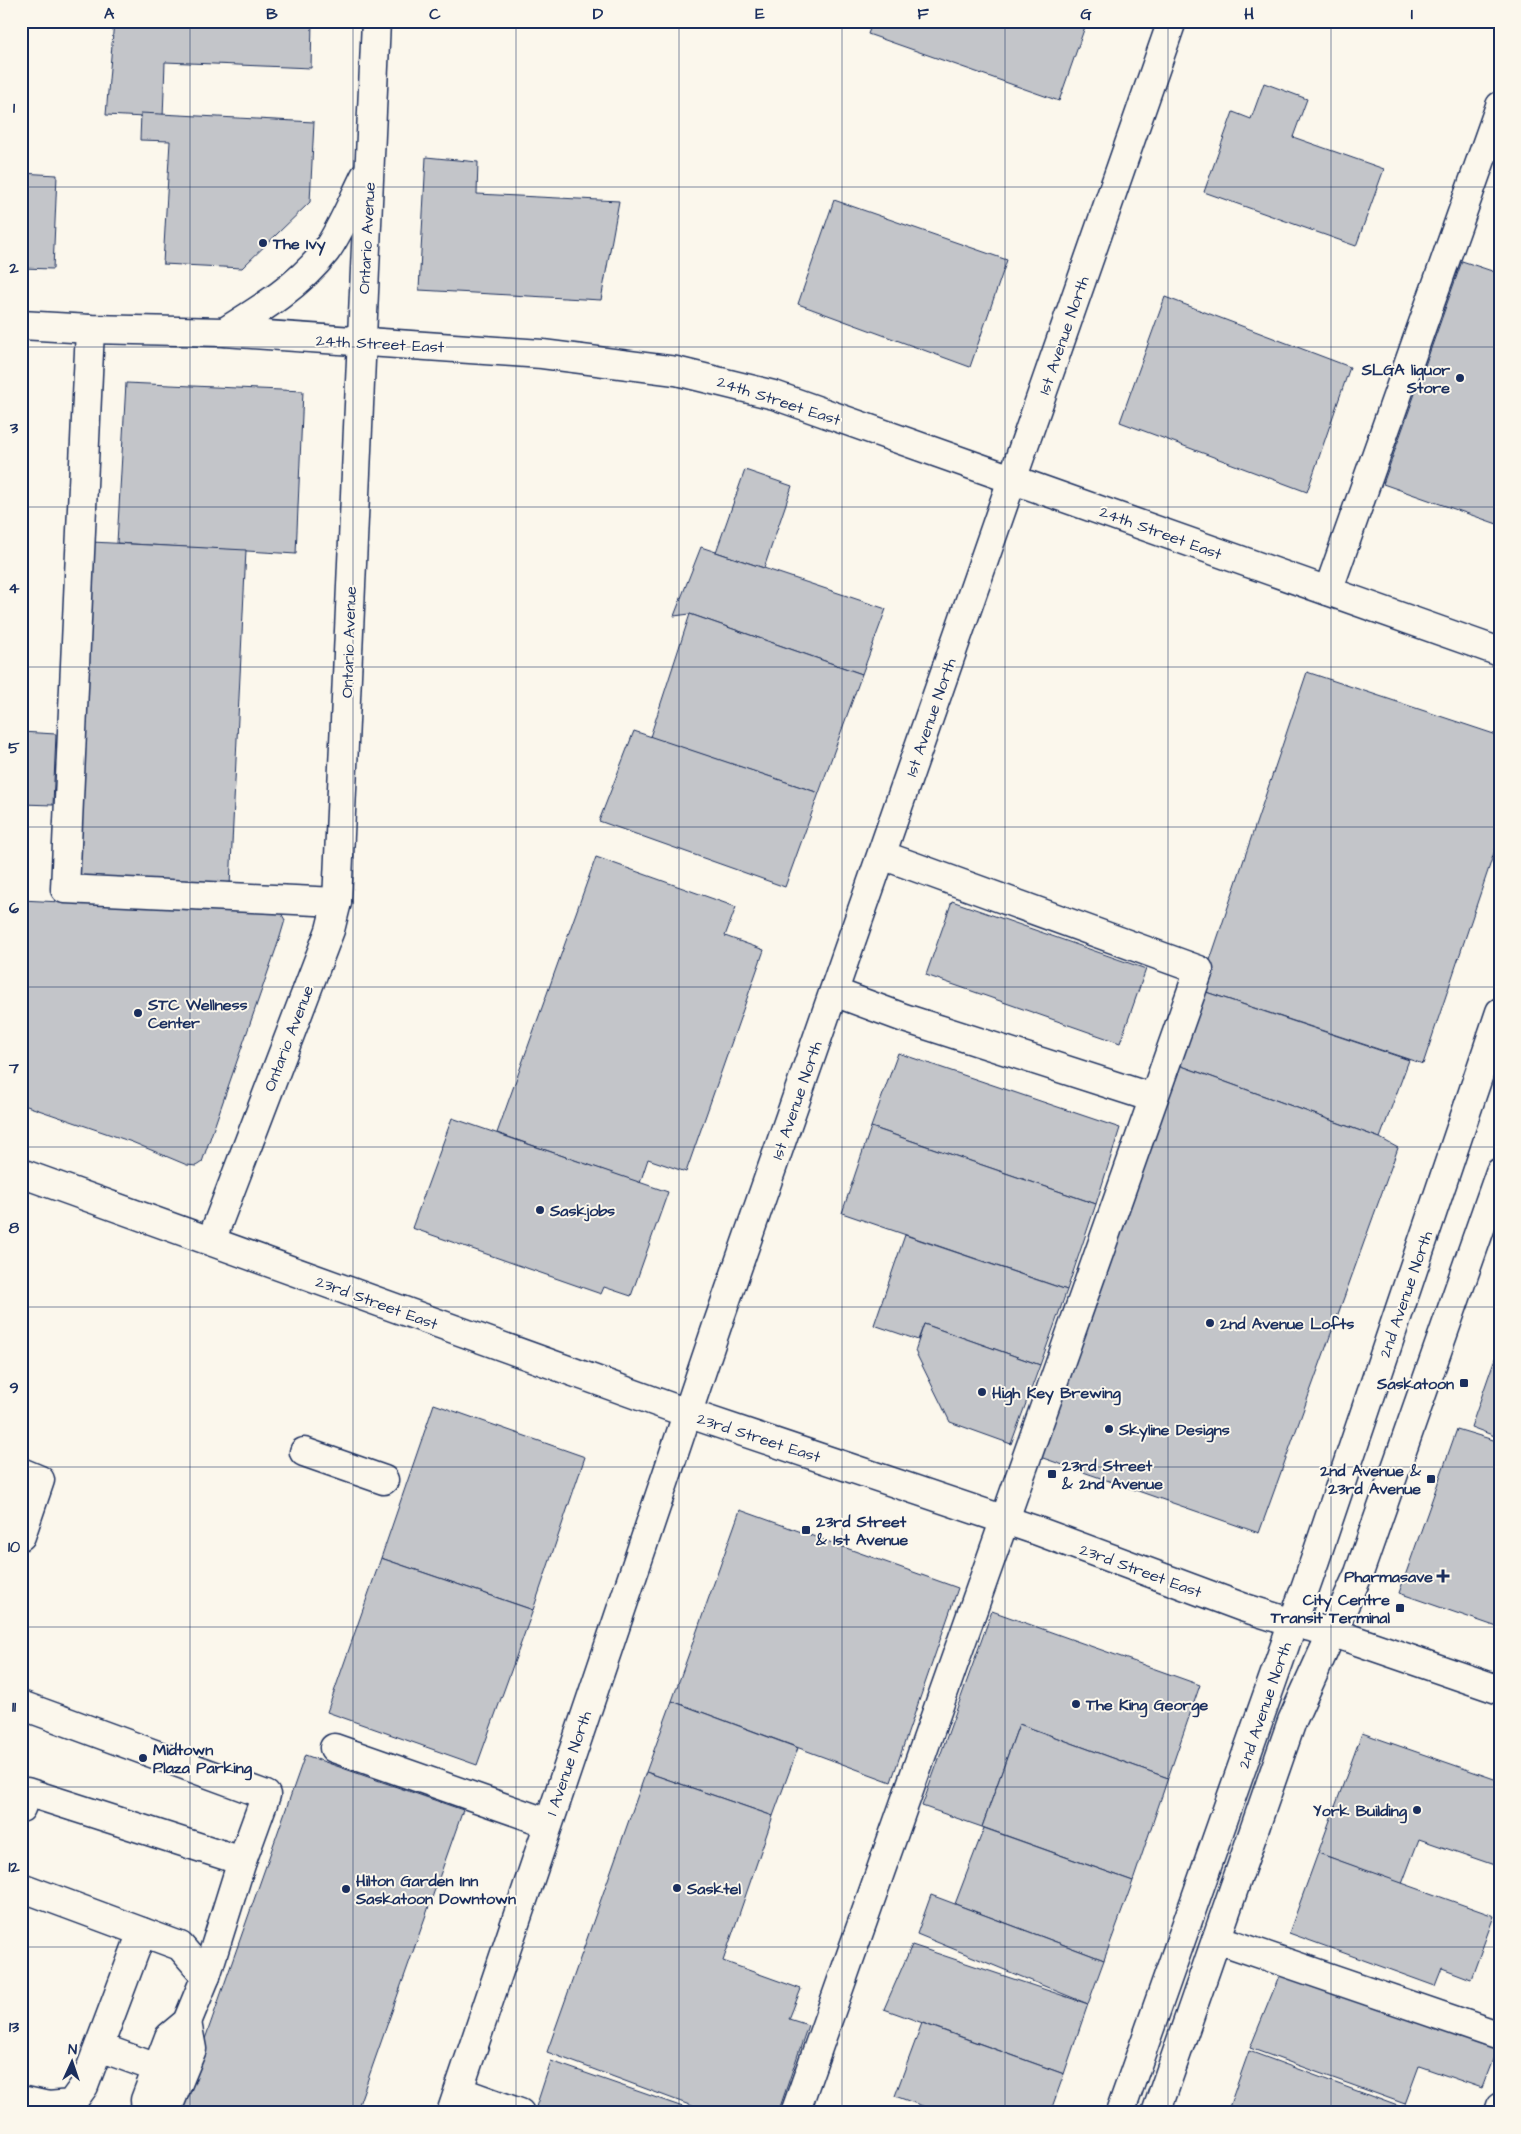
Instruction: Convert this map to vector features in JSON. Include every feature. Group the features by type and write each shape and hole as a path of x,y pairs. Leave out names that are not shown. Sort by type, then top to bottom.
{"street":[{"name":"Ontario Avenue","path":"211,1241 330,930 338,902 376,21"},
{"name":"1st Avenue North","path":"688,1413 1172,21"},
{"path":"1328,591 1500,106"},
{"path":"224,332 275,300 309,271 327,249 369,168"},
{"name":"24th Street East","path":"21,324 90,329 224,332 542,354 638,364 702,376 774,395 1500,652"},
{"path":"90,329 65,889 338,902"},
{"path":"794,2113 1199,970 882,856"},
{"path":"834,992 904,1018 1153,1098"},
{"name":"2nd Avenue North","path":"1120,2113 1293,1623 1500,1012"},
{"name":"2nd Avenue North","path":"1156,2113 1298,1703 1359,1573 1500,1172"},
{"name":"23rd Street East","path":"21,1173 440,1326 1003,1520 1224,1601 1293,1623 1331,1632 1500,1690"},
{"name":"1 Avenue North","path":"455,2102 688,1413"},
{"path":"304,1452 384,1480"},
{"path":"21,1472 40,1480 21,1536"},
{"path":"21,1705 266,1795 242,1861 206,1976 187,2022 169,2037 145,2100 146,2113"},
{"path":"334,1748 548,1823"},
{"path":"21,1808 27,1792 242,1861"},
{"path":"21,1887 180,1946 206,1976"},
{"path":"21,2100 48,2106 71,2104 84,2086 142,1932"},
{"path":"1217,1939 1500,2036"},
{"path":"163,2113 192,2049 187,2022"},
{"path":"99,2047 157,2068"},
{"path":"455,2102 520,2113"},
{"path":"1498,2113 1500,2107"}],"building":[{"path":"114,21 312,21 311,68 165,62 163,118 106,115"},
{"path":"873,21 1087,21 1059,101 868,34"},
{"path":"1264,83 1307,99 1293,137 1384,169 1356,246 1204,192 1233,112 1251,119"},
{"path":"141,113 314,122 310,202 242,268 163,264 170,141 140,140"},
{"path":"426,157 478,162 477,194 619,201 601,300 419,290"},
{"path":"21,173 57,175 53,269 21,268"},
{"path":"834,200 1007,260 970,367 798,304"},
{"name":"SLGA liquor Store","path":"1462,261 1495,272 1500,261 1500,525 1383,484"},
{"path":"1165,297 1350,367 1307,492 1120,422"},
{"path":"126,383 303,391 296,554 117,543"},
{"path":"745,470 792,486 764,568 716,552"},
{"path":"92,542 246,550 230,886 76,876"},
{"path":"701,547 886,609 862,674 690,614 674,616"},
{"path":"690,614 862,674 819,793 650,737"},
{"path":"1307,672 1500,736 1500,835 1423,1064 1200,990"},
{"path":"634,731 819,793 785,887 599,821"},
{"path":"21,732 56,734 53,805 21,804"},
{"path":"596,857 736,907 725,936 764,950 686,1172 648,1159 640,1183 497,1133"},
{"name":"STC Wellness Center","path":"21,900 281,913 285,920 279,940 202,1162 196,1166 187,1165 132,1142 21,1104"},
{"path":"952,901 1146,969 1120,1043 926,975"},
{"path":"1200,990 1409,1060 1380,1138 1176,1064"},
{"path":"898,1053 1120,1128 1096,1204 871,1127"},
{"name":"2nd Avenue Lofts","path":"1176,1064 1380,1138 1398,1148 1259,1533 1040,1457"},
{"name":"Saskjobs","path":"452,1118 668,1192 631,1296 604,1287 601,1294 412,1228"},
{"path":"871,1127 1096,1204 1067,1290 842,1213"},
{"path":"905,1235 1067,1290 1040,1365 924,1324 918,1340 874,1325"},
{"path":"924,1324 1040,1365 1011,1444 950,1422 915,1351"},
{"path":"1495,1358 1500,1359 1500,1438 1471,1427"},
{"path":"434,1404 585,1457 533,1610 381,1558"},
{"path":"1457,1429 1500,1442 1500,1628 1399,1593"},
{"path":"740,1510 958,1588 891,1782 672,1701"},
{"path":"381,1558 533,1610 477,1765 327,1712"},
{"name":"The King George","path":"992,1611 1200,1685 1168,1778 1019,1724 982,1827 922,1806"},
{"path":"672,1701 798,1748 773,1816 646,1772"},
{"path":"1019,1724 1168,1778 1133,1881 982,1827"},
{"name":"York Building","path":"1362,1733 1500,1781 1500,1867 1419,1839 1402,1884 1318,1853"},
{"name":"Hilton Garden Inn Saskatoon Downtown","path":"305,1755 463,1810 356,2113 179,2113"},
{"name":"Sasktel","path":"646,1772 773,1816 723,1961 801,1989 789,2019 808,2025 778,2113 711,2113 547,2052"},
{"path":"984,1828 1133,1881 1104,1960 955,1904"},
{"path":"1318,1853 1494,1916 1471,1979 1442,1968 1435,1986 1289,1933"},
{"path":"931,1895 1104,1960 1088,2004 917,1934"},
{"path":"912,1945 1088,2004 1064,2074 884,2009"},
{"path":"1281,1972 1497,2049 1482,2088 1419,2066 1405,2104 1250,2048"},
{"path":"922,2023 1064,2074 1050,2113 942,2113 895,2096"},
{"path":"1249,2051 1403,2108 1415,2113 1227,2113"},
{"path":"551,2061 700,2113 534,2113"}],"place":[{"name":"The Ivy","path":"263,243"},
{"name":"SLGA liquor Store","path":"1460,378"},
{"name":"STC Wellness Center","path":"138,1013"},
{"name":"Saskjobs","path":"540,1210"},
{"name":"2nd Avenue Lofts","path":"1210,1323"},
{"name":"Saskatoon","path":"1464,1383"},
{"name":"High Key Brewing","path":"982,1392"},
{"name":"Skyline Designs","path":"1109,1429"},
{"name":"23rd Street & 2nd Avenue","path":"1052,1474"},
{"name":"2nd Avenue & 23rd Avenue","path":"1431,1479"},
{"name":"23rd Street & 1st Avenue","path":"806,1530"},
{"name":"Pharmasave","path":"1443,1576"},
{"name":"City Centre Transit Terminal","path":"1400,1608"},
{"name":"The King George","path":"1076,1704"},
{"name":"Midtown Plaza Parking","path":"143,1758"},
{"name":"York Building","path":"1417,1810"},
{"name":"Sasktel","path":"677,1888"},
{"name":"Hilton Garden Inn Saskatoon Downtown","path":"346,1889"}]}
